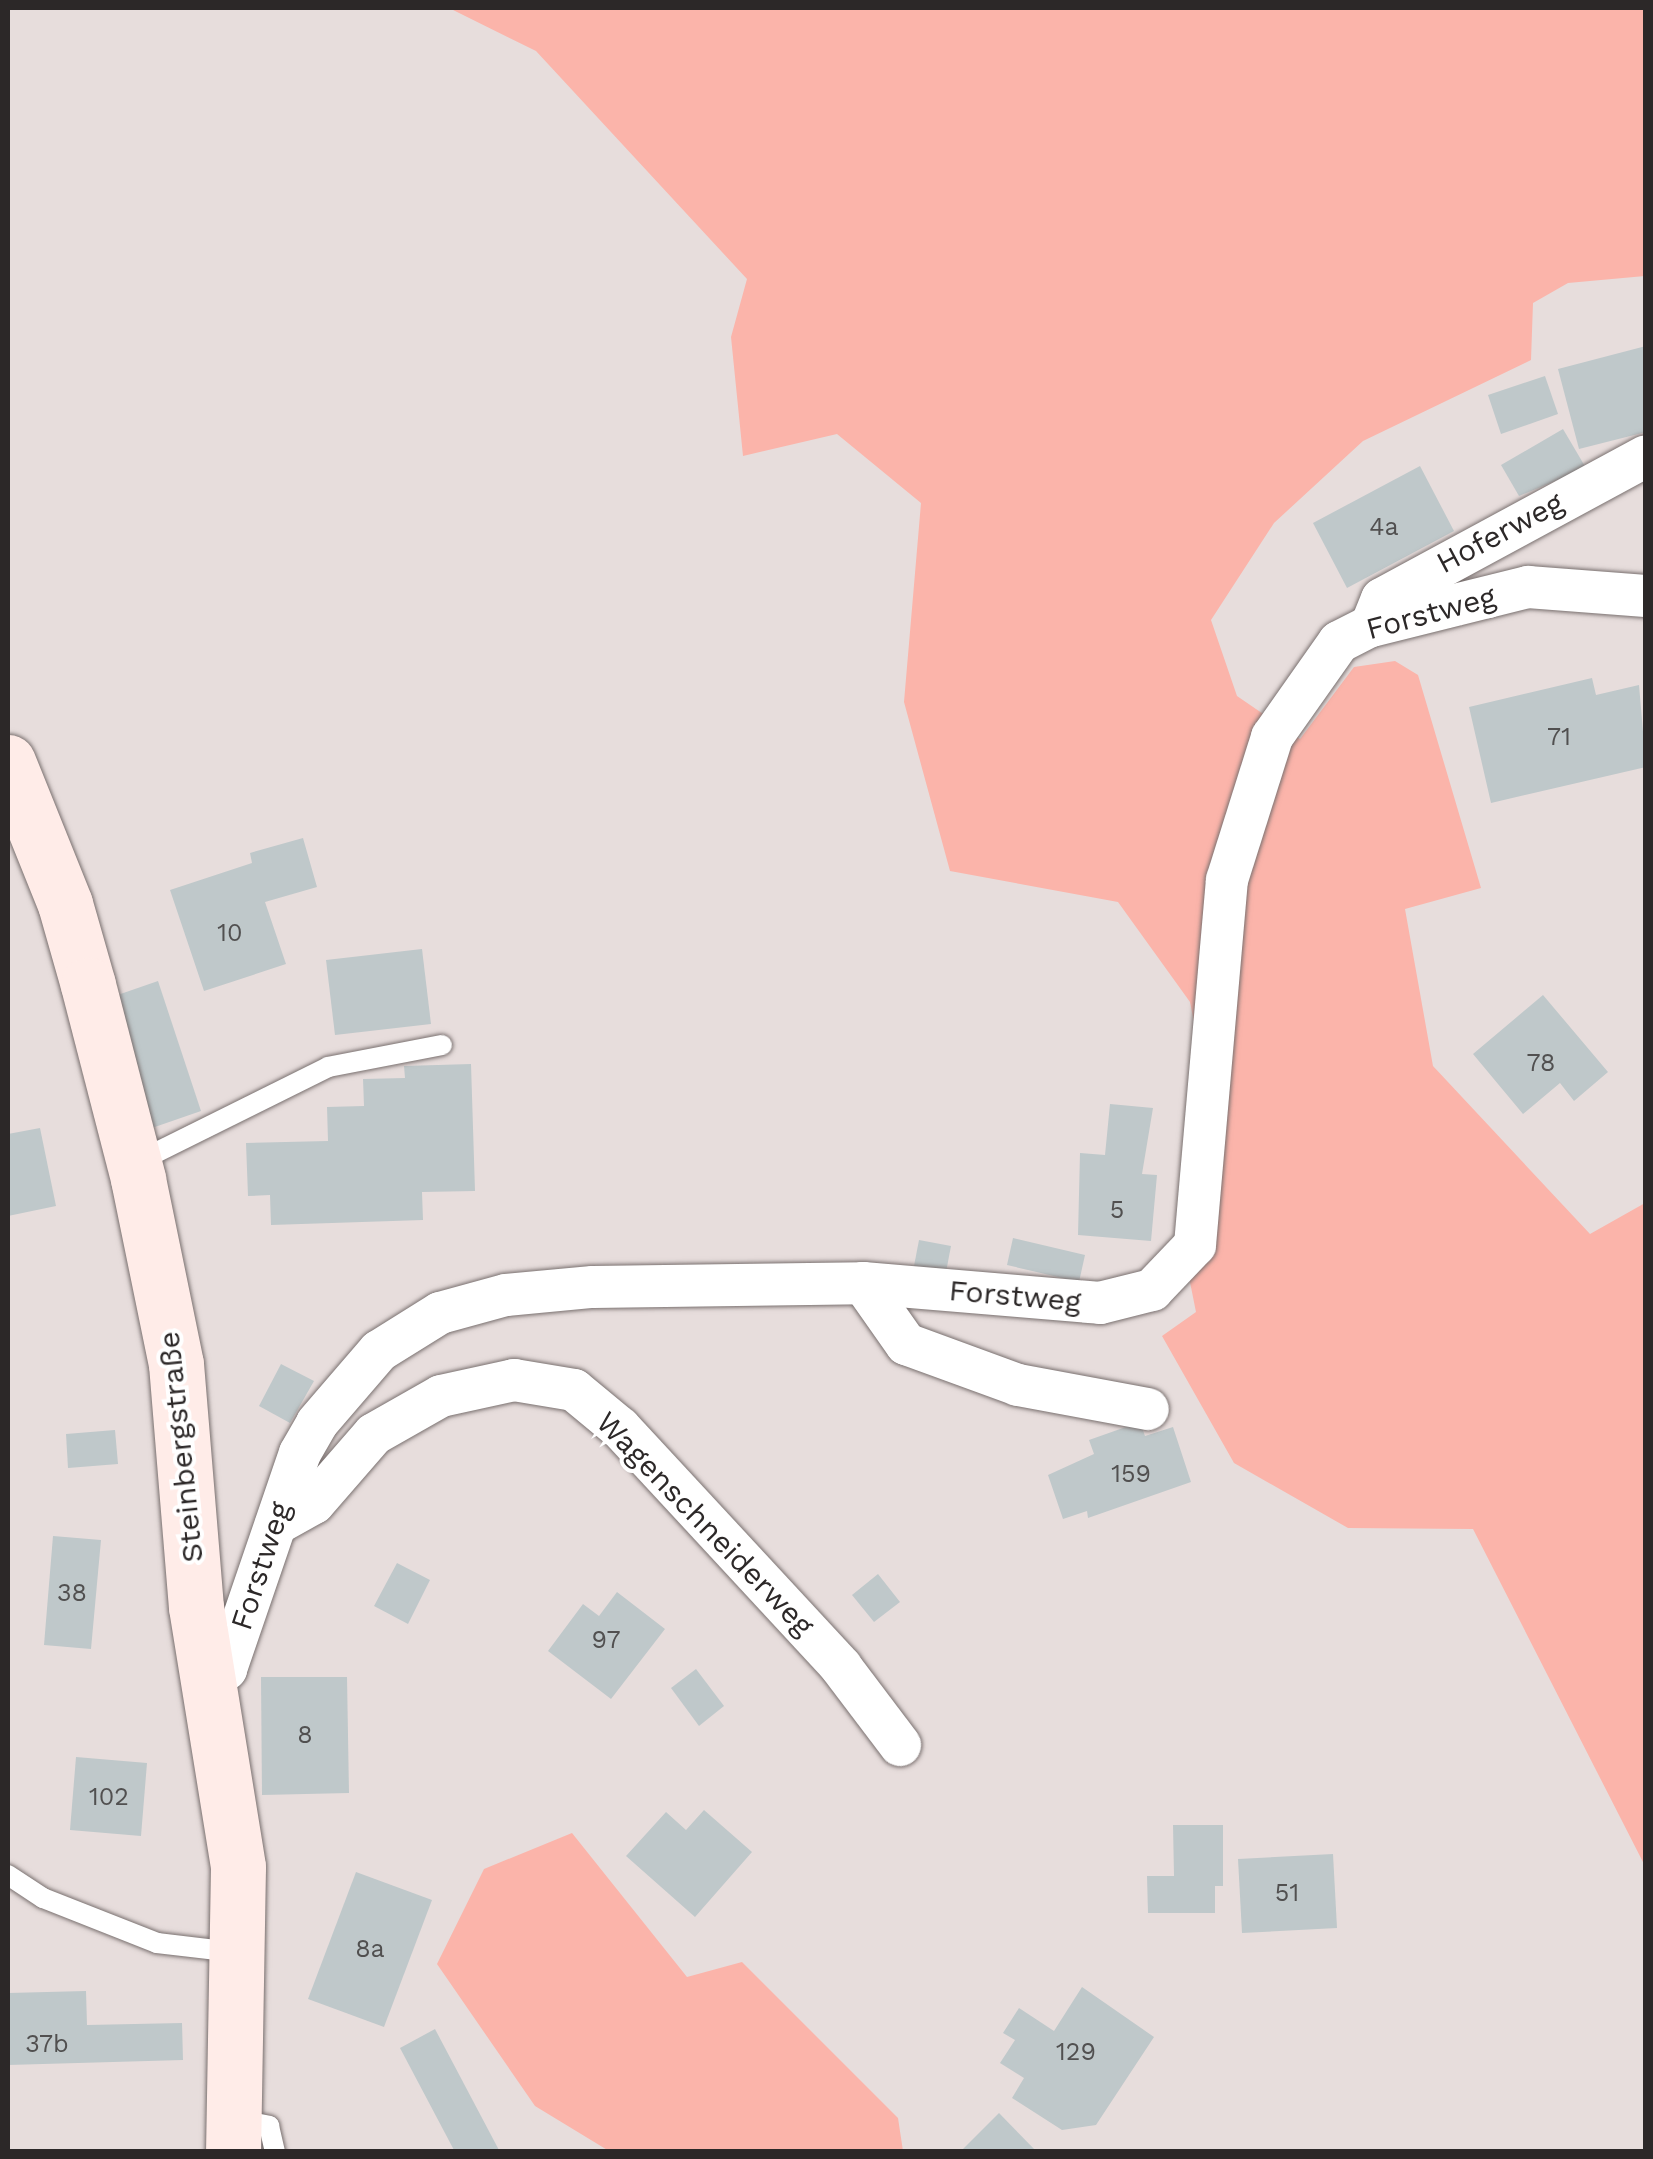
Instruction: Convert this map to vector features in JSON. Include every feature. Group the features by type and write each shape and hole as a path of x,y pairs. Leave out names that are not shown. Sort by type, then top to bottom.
{"main road":[{"name":"Steinbergstraße","path":"8,762 65,904 134,1164 176,1364 196,1606 232,1814 247,2141"}],"street":[{"name":"Hoferweg","path":"1372,626 1382,599 1646,456"},
{"name":"Forstweg","path":"209,1679 226,1668 300,1453 335,1398 379,1351 440,1313 546,1289 863,1283 1100,1303 1152,1290 1194,1244 1226,880 1272,738 1339,642 1372,626 1528,587 1646,596"},
{"path":"863,1283 906,1344 1018,1385 1148,1409"},
{"name":"Wagenschneiderweg","path":"276,1524 314,1503 374,1434 440,1396 514,1380 574,1390 620,1428 841,1667 900,1745"}],"lane":[{"path":"134,1164 328,1066 442,1044"},
{"path":"8,1875 43,1898 157,1942 240,1952"}],"shaded area":[{"path":"449,8 1645,8 1645,276 1568,283 1533,303 1531,360 1363,441 1274,523 1211,620 1237,696 1300,739 1354,667 1395,661 1418,675 1481,888 1405,909 1433,1066 1590,1234 1645,1203 1645,1866 1473,1529 1348,1528 1234,1463 1162,1336 1196,1312 1181,1237 1197,1037 1190,1002 1118,902 950,871 904,702 921,503 837,434 743,456 731,337 747,279 536,51"},
{"path":"572,1833 687,1977 742,1962 898,2118 903,2151 609,2151 535,2106 437,1964 484,1869"}],"building":[{"path":"1646,346 1646,432 1579,449 1558,369"},
{"path":"1545,376 1558,414 1501,434 1488,395"},
{"path":"1563,429 1586,468 1519,496 1501,465"},
{"path":"1420,466 1454,531 1347,588 1313,523"},
{"path":"1592,678 1596,695 1639,685 1646,767 1491,803 1469,707"},
{"path":"303,838 317,887 265,902 286,964 204,991 170,890 252,863 250,853"},
{"path":"422,949 431,1024 335,1035 326,960"},
{"path":"158,981 201,1111 149,1129 106,999"},
{"path":"1543,995 1608,1072 1574,1101 1560,1083 1523,1114 1473,1054"},
{"path":"471,1064 475,1191 422,1192 423,1220 271,1225 270,1195 248,1196 246,1143 328,1141 327,1107 364,1106 363,1079 405,1078 404,1066"},
{"path":"1110,1104 1153,1108 1142,1174 1157,1175 1151,1241 1078,1235 1080,1153 1105,1155"},
{"path":"40,1128 56,1206 8,1216 8,1134"},
{"path":"1013,1238 1085,1255 1079,1282 1007,1265"},
{"path":"919,1240 951,1246 946,1272 914,1266"},
{"path":"281,1364 314,1381 290,1423 259,1406"},
{"path":"1140,1422 1145,1436 1173,1427 1191,1482 1088,1518 1087,1511 1063,1519 1048,1475 1094,1454 1089,1440"},
{"path":"115,1430 118,1464 68,1468 66,1434"},
{"path":"53,1536 101,1540 91,1649 44,1645"},
{"path":"397,1563 430,1580 408,1624 374,1606"},
{"path":"878,1574 900,1602 874,1622 852,1595"},
{"path":"617,1592 665,1629 611,1699 548,1651 583,1604 599,1616"},
{"path":"696,1669 724,1706 699,1726 671,1688"},
{"path":"261,1677 347,1677 349,1793 262,1795"},
{"path":"76,1757 147,1763 141,1836 70,1830"},
{"path":"704,1810 752,1852 695,1917 626,1856 666,1812 686,1830"},
{"path":"1173,1825 1223,1825 1223,1886 1215,1886 1215,1913 1148,1913 1147,1876 1174,1876"},
{"path":"1333,1854 1337,1928 1242,1933 1238,1859"},
{"path":"356,1872 432,1900 384,2027 308,1999"},
{"path":"1082,1987 1154,2037 1096,2125 1062,2130 1012,2098 1024,2078 1000,2063 1015,2040 1003,2033 1019,2008 1054,2031"},
{"path":"86,1991 87,2025 182,2023 183,2060 8,2065 8,1993"},
{"path":"435,2029 500,2152 455,2152 400,2048"},
{"path":"999,2113 1037,2152 960,2152"}]}
